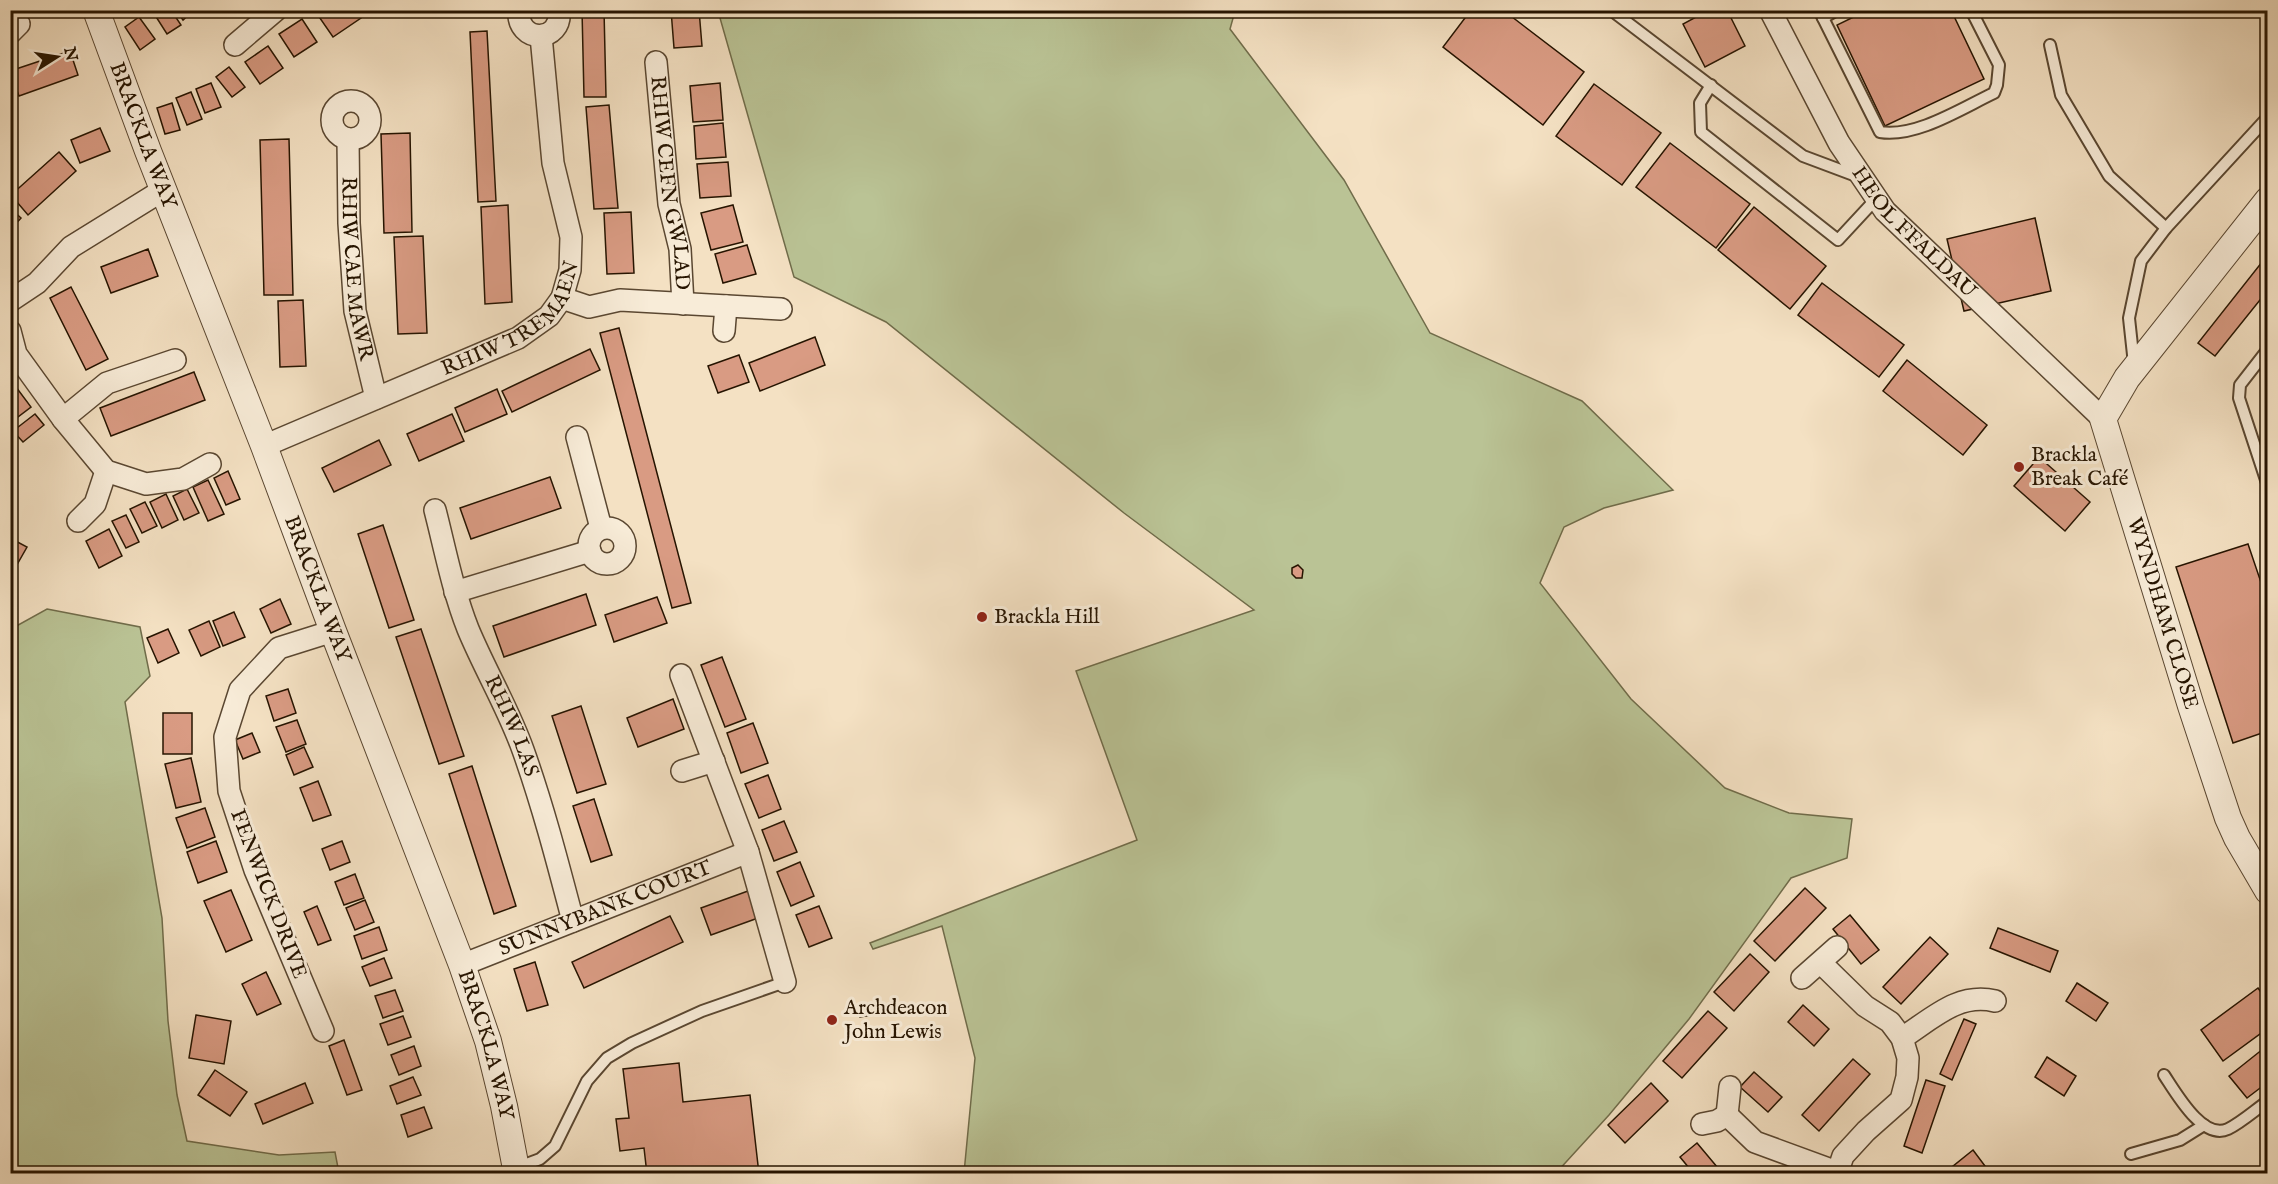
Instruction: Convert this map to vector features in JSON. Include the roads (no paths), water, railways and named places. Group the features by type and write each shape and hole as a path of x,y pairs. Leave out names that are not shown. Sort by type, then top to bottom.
{"street":[{"name":"BRACKLA WAY","path":"96,10 163,190 264,446 462,965 488,1041 516,1171"},
{"path":"235,45 276,10"},
{"path":"519,10 523,27 528,32 541,36 548,34 556,27 559,10"},
{"name":"HEOL FFALDAU","path":"1770,10 1839,143 1885,211 2103,419"},
{"name":"RHIW TREMAEN","path":"264,446 518,338 549,316 562,298 570,270 571,237 553,163 541,36"},
{"name":"RHIW CEFN GWLAD","path":"657,62 669,204 680,249 683,303"},
{"name":"RHIW CAE MAWR","path":"348,140 349,223 355,311 376,398"},
{"path":"10,301 37,283 71,247 163,190"},
{"path":"2103,419 2135,368 2268,200"},
{"path":"562,298 590,307 620,300 781,309"},
{"path":"724,331 726,306"},
{"path":"10,332 16,354 63,419 106,471 146,484 183,479 210,464"},
{"path":"63,419 107,383 175,360"},
{"name":"WYNDHAM CLOSE","path":"2103,419 2191,706 2228,818 2268,891"},
{"path":"577,437 601,528"},
{"path":"78,521 95,504 106,471"},
{"name":"RHIW LAS","path":"435,510 450,530 456,592 468,629 500,693 523,748 545,816 573,921"},
{"path":"601,528 614,528 624,537 626,549 614,563 607,564 595,560 590,551 591,536 601,528"},
{"path":"456,592 590,551"},
{"name":"FENWICK DRIVE","path":"323,1031 255,870 229,791 225,737 240,690 279,648 333,631"},
{"path":"681,675 748,852 785,982"},
{"path":"682,771 714,761"},
{"name":"SUNNYBANK COURT","path":"462,965 748,852"},
{"path":"1802,978 1837,946"},
{"path":"1727,1115 1755,1142 1837,1173 1843,1156 1866,1131 1901,1100 1907,1077 1908,1058 1902,1038 1890,1022 1865,1006 1821,963"},
{"path":"1902,1038 1967,999 1980,998 1995,1001"},
{"path":"1727,1115 1730,1087"},
{"path":"1702,1124 1717,1121 1727,1115"}],"lane":[{"path":"1611,10 1803,156 1862,179"},
{"path":"1837,10 1821,14 1880,132 1893,134 1918,128 1994,93 1999,65 1971,10"},
{"path":"2050,45 2061,95 2109,176 2166,228"},
{"path":"1711,85 1700,103 1701,132 1838,240 1876,199"},
{"path":"2135,368 2129,318 2141,261 2166,228 2268,117"},
{"path":"2268,349 2240,385 2239,398 2268,486"},
{"path":"516,1171 540,1159 555,1146 587,1081 607,1058 632,1043 702,1011 785,982"},
{"path":"2164,1075 2181,1101 2204,1125 2217,1132 2227,1130 2268,1101"},
{"path":"2131,1154 2180,1140 2204,1125"}],"place":[{"name":"Brackla Break Café","path":"2019,467"},
{"name":"Brackla Hill","path":"982,617"},
{"name":"Archdeacon John Lewis","path":"832,1020"}]}
